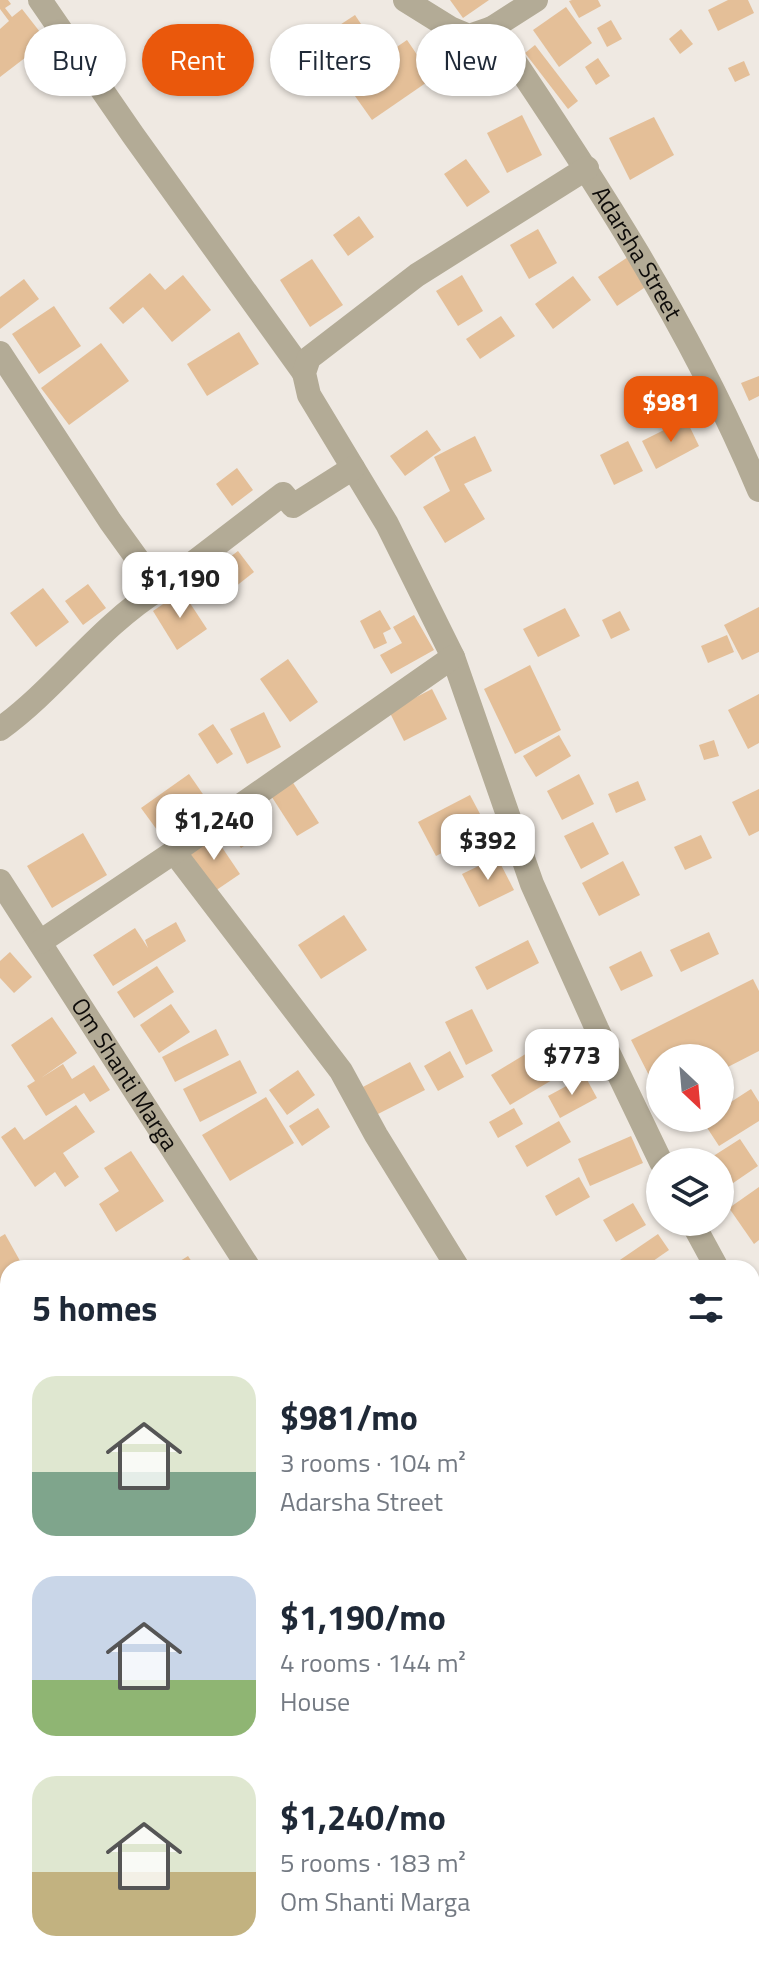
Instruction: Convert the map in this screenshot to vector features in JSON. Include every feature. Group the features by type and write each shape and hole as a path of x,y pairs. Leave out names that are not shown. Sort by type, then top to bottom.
{"street":[{"path":"40,0 304,373 309,395 387,524 453,657 532,884 654,1148"},
{"path":"405,0 444,24"},
{"path":"498,24 536,0"},
{"name":"Adarsha Street","path":"526,78 587,168 693,346 759,490"},
{"path":"304,373 309,358 417,275 587,168"},
{"path":"0,353 110,521 159,589"},
{"path":"0,729 27,710 85,648 130,607 159,589 283,494 293,506 353,468"},
{"path":"40,942 453,657"},
{"path":"174,852 341,1071 376,1135 453,1260"},
{"name":"Om Shanti Marga","path":"0,881 244,1260"},
{"path":"700,1236 713,1260"}],"building":[{"path":"0,0 8,0 11,4 5,8 12,17 22,9 34,24 24,24 24,59 0,77 0,29 9,21 0,9"},
{"path":"450,0 489,0 463,18"},
{"path":"598,0 601,6 579,18 569,1"},
{"path":"728,0 748,0 754,13 718,31 708,10"},
{"path":"566,7 592,43 559,67 533,30"},
{"path":"355,15 361,24 341,24"},
{"path":"611,20 622,39 607,47 597,28"},
{"path":"681,29 693,44 680,54 669,39"},
{"path":"407,40 416,53 416,90 372,120 355,96 400,96 400,45"},
{"path":"535,45 578,101 568,109 526,52"},
{"path":"598,58 610,76 596,85 585,67"},
{"path":"744,61 750,75 735,82 728,68"},
{"path":"522,115 542,155 507,173 487,133"},
{"path":"654,117 674,155 630,180 609,138"},
{"path":"466,159 490,192 467,207 444,174"},
{"path":"359,216 374,237 348,256 333,235"},
{"path":"538,229 557,263 529,279 510,245"},
{"path":"631,255 650,284 617,306 598,277"},
{"path":"312,259 343,305 310,327 280,280"},
{"path":"150,273 165,290 183,275 211,310 172,342 143,307 123,324 109,308"},
{"path":"462,275 483,311 458,326 436,291"},
{"path":"573,276 591,300 553,329 535,304"},
{"path":"24,279 39,299 0,329 0,297"},
{"path":"54,306 81,346 39,374 12,334"},
{"path":"501,316 515,336 480,359 466,339"},
{"path":"239,332 259,364 207,396 187,364"},
{"path":"101,343 129,381 69,425 41,388"},
{"path":"759,376 759,396 749,401 741,383"},
{"path":"686,419 699,446 656,469 642,441"},
{"path":"427,430 441,450 405,476 390,456"},
{"path":"475,436 492,471 464,484 485,519 445,543 423,507 450,491 434,457"},
{"path":"628,441 643,471 614,485 600,455"},
{"path":"237,468 253,490 232,506 216,484"},
{"path":"238,551 254,572 216,602 199,580"},
{"path":"88,584 106,608 83,625 65,601"},
{"path":"43,588 69,622 36,647 10,613"},
{"path":"182,591 207,629 177,650 153,611"},
{"path":"759,607 759,652 742,660 724,625"},
{"path":"565,608 580,636 538,657 523,629"},
{"path":"380,610 391,629 383,633 387,643 374,649 360,621"},
{"path":"620,611 630,630 611,639 602,620"},
{"path":"414,615 434,650 391,674 380,655 402,643 393,627"},
{"path":"727,635 734,652 708,663 701,646"},
{"path":"288,659 318,702 290,722 260,679"},
{"path":"530,665 561,730 515,754 484,689"},
{"path":"432,689 447,719 404,741 389,711"},
{"path":"759,694 759,743 748,749 728,710"},
{"path":"264,712 281,747 247,764 230,729"},
{"path":"213,724 233,754 217,764 198,734"},
{"path":"559,735 571,756 536,777 523,756"},
{"path":"714,740 719,756 704,760 699,745"},
{"path":"189,774 207,800 160,834 141,808"},
{"path":"579,774 594,804 562,820 547,791"},
{"path":"290,778 319,823 297,836 268,791"},
{"path":"638,781 646,800 616,813 608,794"},
{"path":"759,789 759,831 749,836 732,802"},
{"path":"470,795 488,829 436,856 418,822"},
{"path":"253,805 269,829 241,848 224,824"},
{"path":"593,822 609,854 581,869 564,836"},
{"path":"83,833 107,875 52,908 27,866"},
{"path":"213,834 240,874 215,891 188,851"},
{"path":"701,835 712,858 685,870 674,847"},
{"path":"497,857 514,890 479,907 462,874"},
{"path":"623,861 640,895 599,916 582,883"},
{"path":"344,915 367,950 321,979 298,945"},
{"path":"176,922 186,941 113,986 93,955 135,928 148,948 145,940"},
{"path":"709,932 719,954 681,972 670,950"},
{"path":"528,940 539,963 487,990 475,967"},
{"path":"641,951 653,976 621,991 609,967"},
{"path":"10,952 32,977 14,993 0,978 0,961"},
{"path":"157,966 174,992 134,1018 117,992"},
{"path":"753,979 759,991 759,1051 734,1064 734,1044 646,1044 646,1069 631,1040"},
{"path":"171,1004 190,1032 159,1053 140,1025"},
{"path":"472,1009 493,1051 466,1065 445,1022"},
{"path":"52,1017 77,1053 41,1078 63,1064 72,1079 94,1065 110,1090 90,1102 84,1093 46,1116 27,1086 35,1081 11,1045"},
{"path":"216,1029 229,1055 175,1082 162,1057"},
{"path":"555,1036 574,1067 510,1105 491,1075"},
{"path":"450,1051 464,1077 438,1091 424,1066"},
{"path":"240,1060 257,1093 200,1122 183,1089"},
{"path":"410,1062 425,1090 376,1115 361,1088"},
{"path":"298,1070 315,1095 287,1115 269,1090"},
{"path":"585,1076 597,1098 560,1118 548,1096"},
{"path":"751,1089 759,1102 759,1121 719,1146 710,1132 734,1132 734,1100"},
{"path":"266,1097 294,1143 230,1181 202,1135"},
{"path":"76,1105 95,1132 63,1153 79,1177 65,1187 55,1172 35,1187 1,1137 15,1127 24,1140"},
{"path":"318,1108 330,1127 302,1146 289,1126"},
{"path":"514,1108 523,1124 498,1138 489,1122"},
{"path":"559,1121 571,1142 527,1167 515,1146"},
{"path":"631,1136 643,1163 590,1186 578,1159"},
{"path":"740,1139 758,1166 734,1182 734,1148 726,1148"},
{"path":"131,1151 164,1201 116,1232 99,1204 119,1191 104,1168"},
{"path":"579,1177 590,1197 556,1216 545,1196"},
{"path":"759,1187 759,1240 754,1244 734,1215 734,1204"},
{"path":"633,1203 646,1225 616,1242 603,1220"},
{"path":"5,1234 20,1260 0,1260 0,1237"},
{"path":"659,1236 669,1250 655,1260 620,1260"}]}
